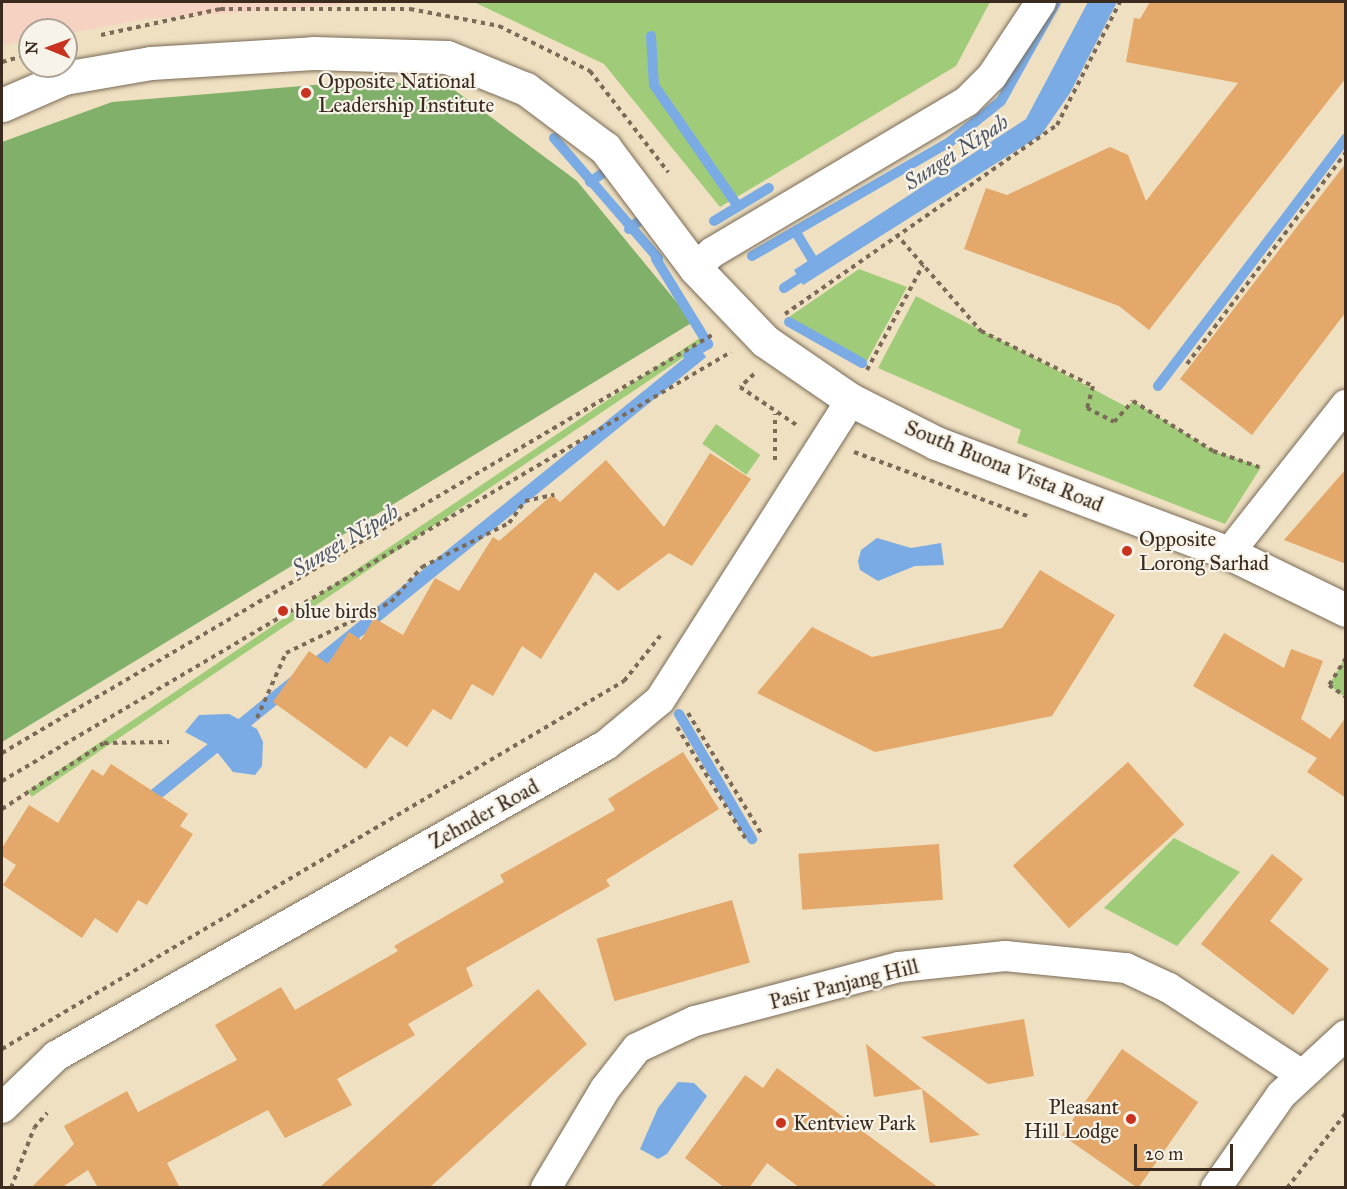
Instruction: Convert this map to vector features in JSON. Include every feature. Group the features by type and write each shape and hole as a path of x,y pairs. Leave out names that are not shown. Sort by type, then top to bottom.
{"street":[{"path":"695,268 713,252 967,101 992,76 1041,2"},
{"name":"South Buona Vista Road","path":"2,105 64,78 151,63 313,53 447,57 526,89 605,148 695,268 765,341 851,400 936,443 1234,545 1346,610"},
{"name":"Zehnder Road","path":"2,1108 56,1056 606,745 660,700 851,400"},
{"path":"1234,545 1346,405"},
{"name":"Pasir Panjang Hill","path":"546,1188 605,1089 637,1048 695,1022 899,967 1005,956 1126,968 1169,988 1302,1075"},
{"path":"1216,1188 1302,1075 1346,1035"}],"path":[{"path":"793,308 896,234 1057,125 1120,2"},
{"path":"2,62 18,57"},
{"path":"1187,364 1346,152"},
{"path":"896,234 981,331 1093,386 1087,408 1114,422 1134,401 1213,451 1261,467"},
{"path":"851,400 923,265"},
{"path":"2,753 706,339"},
{"path":"2,781 734,350"},
{"path":"760,368 740,387 775,414 827,441"},
{"path":"775,414 775,470"},
{"path":"257,718 286,653 391,602 422,567 509,523 525,501 554,495"},
{"path":"2,1049 624,681 665,630"},
{"path":"1346,658 1329,685 1346,697"},
{"path":"683,705 761,833"},
{"path":"674,723 747,841"},
{"path":"2,809 104,743 168,742"},
{"path":"1287,1188 1346,1113"}],"shaded area":[{"path":"2,2 379,2 145,19 78,32 78,18 18,18 18,42 2,45"}],"green space":[{"path":"474,2 990,2 956,66 720,207 604,64"},
{"path":"375,80 453,89 577,181 693,322 2,742 2,142 112,102"},
{"path":"859,269 907,287 867,361 789,317"},
{"path":"916,296 1127,407 1133,401 1213,451 1261,467 1225,524 1017,443 1021,430 878,368"},
{"path":"701,337 705,343 32,797 28,791"},
{"path":"716,424 760,455 746,475 702,444"},
{"path":"1345,658 1345,697 1329,685"},
{"path":"1174,838 1240,872 1177,946 1104,908"}],"water":[{"path":"1088,2 1117,2 1070,93 1041,135 803,285 794,270 1026,119"},
{"path":"698,347 706,357 77,867 69,857"},
{"path":"877,538 911,548 941,543 944,565 915,566 878,581 860,570 858,561 861,550"},
{"path":"229,714 257,729 263,742 262,766 255,775 233,772 213,747 185,732 199,715"},
{"path":"678,1082 694,1083 707,1096 667,1154 658,1159 640,1149 658,1108"}],"building":[{"path":"1150,2 1346,2 1346,78 1149,330 1119,306 964,249 986,188 1007,195 1110,147 1128,155 1146,201 1238,83 1126,62 1134,18 1140,19"},
{"path":"1346,163 1346,312 1252,435 1180,379"},
{"path":"710,453 751,479 692,566 669,553 618,591 595,572 541,659 522,646 493,696 472,684 451,720 433,709 407,747 390,736 366,769 273,702 309,651 328,664 349,632 361,640 374,618 403,635 435,578 459,591 493,537 499,541 552,495 560,502 606,460 664,527"},
{"path":"1346,469 1346,564 1284,540"},
{"path":"1040,570 1115,615 1052,716 875,752 757,693 812,627 872,657 1002,628"},
{"path":"1224,633 1284,668 1291,649 1323,661 1301,719 1330,739 1346,717 1346,798 1307,772 1317,758 1193,686"},
{"path":"683,752 719,809 606,880 610,886 466,968 473,986 408,1024 415,1035 337,1079 352,1105 285,1138 268,1110 167,1163 180,1188 98,1188 88,1170 61,1188 31,1188 74,1144 64,1126 127,1091 138,1112 237,1060 215,1025 281,987 295,1010 398,951 394,946 504,882 500,875 615,810 608,799"},
{"path":"1128,762 1184,824 1069,928 1013,866"},
{"path":"111,764 188,814 180,826 193,834 147,905 138,900 117,933 95,918 82,938 3,885 16,865 2,856 2,848 29,805 58,823 92,769 103,776"},
{"path":"939,844 943,900 802,910 798,854"},
{"path":"1272,854 1303,879 1270,921 1329,969 1293,1015 1201,944"},
{"path":"732,900 750,962 614,1001 596,939"},
{"path":"538,989 587,1044 429,1188 319,1188"},
{"path":"1024,1019 1034,1076 988,1084 921,1037"},
{"path":"866,1044 980,1135 930,1143 922,1089 874,1097"},
{"name":"Pleasant Hill Lodge","path":"1122,1049 1198,1102 1138,1188 1062,1135"},
{"name":"Kentview Park","path":"777,1068 939,1188 800,1188 767,1163 749,1188 725,1188 685,1158 745,1075 763,1088"}],"waterway":[{"path":"752,256 951,141 1001,101 1056,2"},
{"path":"651,36 654,85 737,205"},
{"path":"554,138 658,258"},
{"path":"1158,386 1346,138"},
{"path":"590,182 606,171"},
{"path":"714,221 769,188"},
{"path":"629,229 639,221"},
{"path":"797,234 817,267"},
{"path":"656,259 708,344 688,356"},
{"name":"Sungei Nipah","path":"784,288 809,272"},
{"path":"789,322 862,363"},
{"path":"679,714 752,839"}],"place":[{"name":"Opposite National Leadership Institute","path":"306,93"},
{"name":"Opposite Lorong Sarhad","path":"1127,551"},
{"name":"blue birds","path":"283,611"},
{"name":"Pleasant Hill Lodge","path":"1131,1119"},
{"name":"Kentview Park","path":"781,1123"}]}
